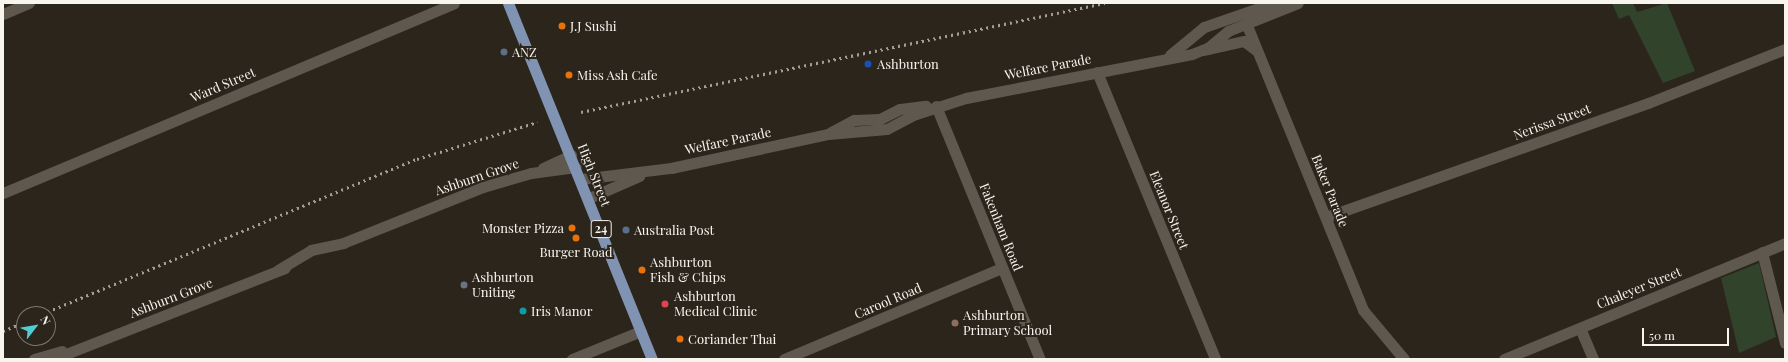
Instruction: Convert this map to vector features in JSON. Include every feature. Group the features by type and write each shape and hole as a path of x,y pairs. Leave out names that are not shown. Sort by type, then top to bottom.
{"main road":[{"name":"High Street","path":"508,3 589,198 652,359"}],"street":[{"path":"3,14 29,3"},
{"name":"Ward Street","path":"3,193 454,3"},
{"name":"Welfare Parade","path":"1166,57 1186,46 1204,27 1242,13 1298,3"},
{"name":"Welfare Parade","path":"581,179 658,170 828,134 854,120 880,125 907,107 936,106 1203,50 1222,34 1298,3"},
{"name":"Baker Parade","path":"1242,13 1363,310 1404,359"},
{"path":"1203,50 1244,41 1259,54"},
{"name":"Nerissa Street","path":"1326,217 1656,100 1785,49"},
{"name":"Eleanor Street","path":"1097,72 1215,359"},
{"name":"Fakenham Road","path":"936,106 1040,359"},
{"name":"Ashburn Grove","path":"531,174 571,155"},
{"name":"Ashburn Grove","path":"53,359 74,349 278,270 311,250 343,243 472,191 531,174 576,167"},
{"name":"Welfare Parade","path":"589,198 608,187 658,170"},
{"name":"Chaleyer Street","path":"1504,359 1785,243"},
{"path":"1762,252 1785,342"},
{"name":"Carool Road","path":"784,359 1002,268"},
{"path":"1580,328 1592,359"},
{"path":"572,359 641,331"},
{"name":"Ashburn Grove","path":"34,359 45,353 74,349"}],"green space":[{"path":"1612,3 1633,3 1637,12 1667,3 1695,71 1663,83 1629,15 1619,19"},
{"path":"1759,263 1776,337 1739,353 1721,278"}],"railway":[{"path":"581,112 1105,3"},
{"path":"56,308 417,159 537,122"},
{"path":"3,331 16,325"}],"place":[{"name":"J.J Sushi","path":"562,26"},
{"name":"ANZ","path":"504,52"},
{"name":"Ashburton","path":"868,64"},
{"name":"Miss Ash Cafe","path":"569,75"},
{"name":"Monster Pizza","path":"572,228"},
{"name":"Australia Post","path":"626,230"},
{"name":"Burger Road","path":"576,238"},
{"name":"Ashburton Fish & Chips","path":"642,270"},
{"name":"Ashburton Uniting","path":"464,285"},
{"name":"Ashburton Medical Clinic","path":"665,304"},
{"name":"Iris Manor","path":"523,311"},
{"name":"Ashburton Primary School","path":"955,323"},
{"name":"Coriander Thai","path":"680,339"}]}
